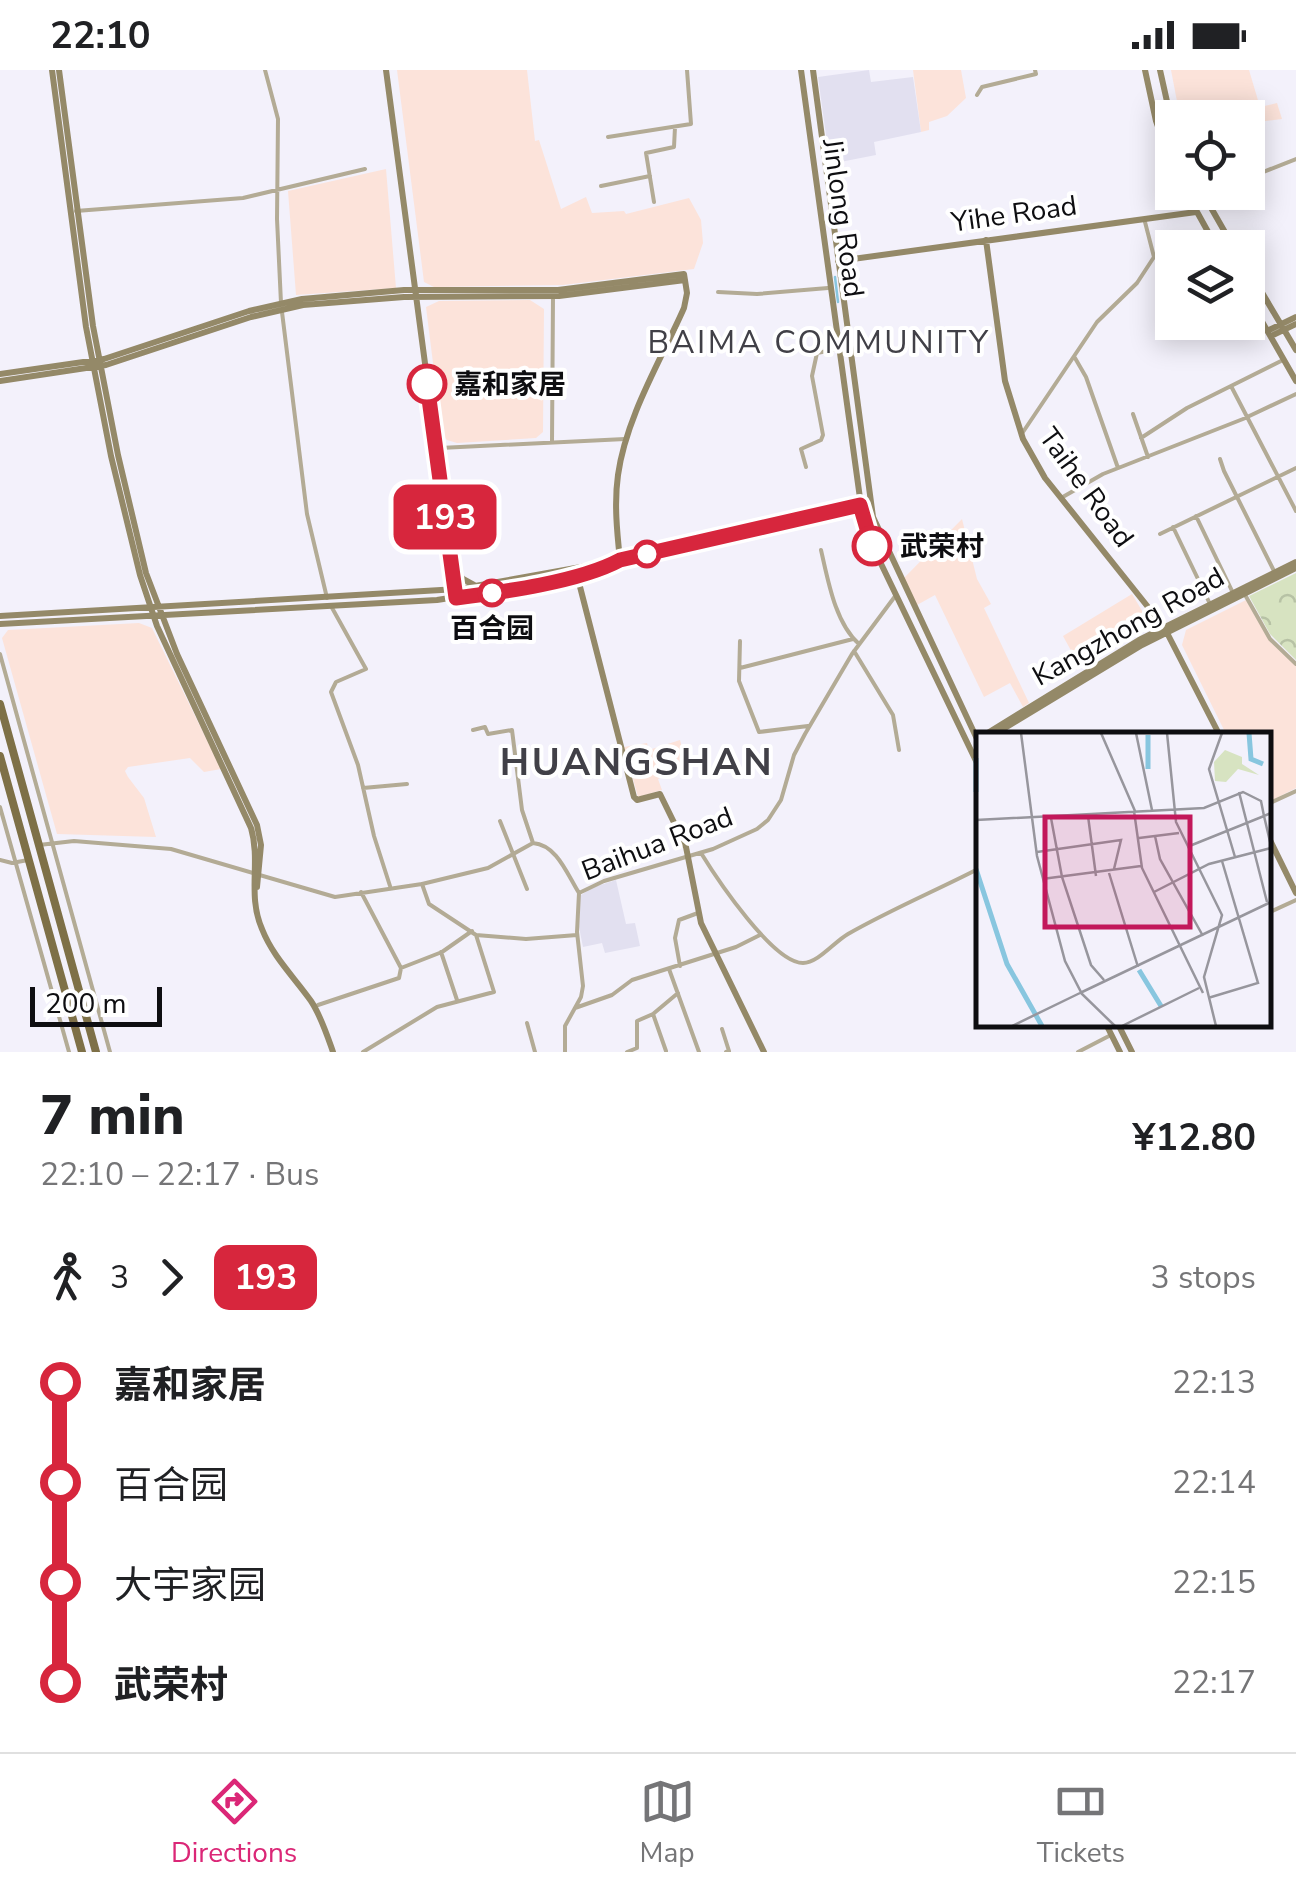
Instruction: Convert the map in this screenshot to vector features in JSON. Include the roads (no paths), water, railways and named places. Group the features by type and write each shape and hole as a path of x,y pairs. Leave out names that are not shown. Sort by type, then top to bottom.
{"main road":[{"path":"0,704 96,1052"},
{"path":"0,756 82,1052"}],"street":[{"path":"56,70 96,364 155,612"},
{"path":"56,70 74,253 117,483 144,587 251,828 264,924 280,956 318,1005 335,1052"},
{"path":"265,70 278,114 282,306 307,514 329,602 366,669 336,682 331,690 390,888"},
{"path":"388,70 457,594"},
{"path":"608,138 693,123 687,70"},
{"name":"Jinlong Road","path":"801,70 860,505 868,537 976,761"},
{"path":"812,70 872,510 878,533 976,736"},
{"path":"977,95 982,86 1036,74 1035,70"},
{"path":"1145,70 1155,114"},
{"path":"1160,70 1167,100"},
{"path":"654,202 646,153 674,147 675,126"},
{"path":"1265,171 1296,159"},
{"path":"76,211 218,202 364,169"},
{"path":"601,186 650,176"},
{"path":"1196,212 1206,230"},
{"name":"Yihe Road","path":"838,261 1196,212"},
{"path":"1021,435 1097,322 1137,282 1154,257 1144,217"},
{"name":"Taihe Road","path":"986,240 1003,371 1021,435 1038,468 1165,629 1218,732"},
{"path":"0,378 96,364 282,306 418,293 558,290 685,277"},
{"path":"418,293 553,296 685,277"},
{"path":"620,560 616,494 620,463 684,308 685,277"},
{"path":"718,292 757,294 831,288"},
{"path":"418,293 454,570 466,581 480,586"},
{"path":"552,443 553,296"},
{"path":"1265,298 1296,350"},
{"path":"1269,333 1296,320"},
{"path":"1265,326 1296,382"},
{"path":"806,467 801,448 821,440 823,433 812,376 817,353 840,348"},
{"path":"1075,358 1086,377 1118,468"},
{"path":"1141,438 1176,414 1284,360"},
{"path":"1232,386 1296,511"},
{"path":"1061,498 1118,468 1296,394"},
{"path":"1133,414 1148,457"},
{"path":"440,448 628,439"},
{"path":"1220,459 1274,572"},
{"path":"1160,534 1296,468"},
{"path":"0,616 130,609 178,614 436,592 457,594 860,505"},
{"path":"1196,516 1233,593"},
{"path":"1173,527 1210,604"},
{"path":"821,550 833,595 860,644"},
{"path":"0,624 137,617 172,607 457,594 577,575 620,560"},
{"name":"Kangzhong Road","path":"989,732 1210,604 1296,565"},
{"name":"Kangzhong Road","path":"998,732 1165,629 1296,565"},
{"path":"436,592 454,570"},
{"path":"577,575 634,797 637,800 655,793 662,795 688,857 698,913 764,1052"},
{"path":"130,609 140,601 144,587"},
{"path":"1244,592 1270,639 1296,664"},
{"name":"Baihua Road","path":"565,1052 565,1026 581,998 584,980 577,935 579,893 604,881 702,853 757,829 772,816 781,800 794,754 854,651 896,596"},
{"path":"154,598 172,607"},
{"path":"161,627 178,614"},
{"path":"137,617 161,627"},
{"path":"740,668 854,639"},
{"path":"740,642 740,684 760,732 810,726"},
{"path":"854,651 892,715 899,750"},
{"path":"0,654 110,1052"},
{"path":"473,730 484,727 488,734 512,730 522,810 532,843"},
{"path":"363,788 406,784"},
{"path":"1271,803 1296,791"},
{"path":"0,807 69,1052"},
{"path":"500,821 527,889"},
{"path":"39,845 52,842 158,847 198,855 328,896 422,884 488,868 532,843 552,850 579,893"},
{"path":"1271,842 1296,896 1271,911"},
{"path":"702,853 778,955 797,962 808,962 851,932 976,870"},
{"path":"0,860 28,860"},
{"path":"256,874 254,901 260,926 277,958 311,1002 335,1052"},
{"path":"422,884 429,904 474,933 526,939 577,935"},
{"path":"318,1005 399,978 402,968 362,892"},
{"path":"680,966 675,938 679,920 698,913"},
{"path":"402,968 474,933"},
{"path":"363,1052 432,1009 494,991 474,933"},
{"path":"574,1008 612,994 632,980 717,954 760,934"},
{"path":"441,952 457,1002"},
{"path":"668,970 699,1052"},
{"path":"628,1052 637,1048 635,1023 678,993"},
{"path":"653,1014 666,1051"},
{"path":"526,1023 534,1052"},
{"path":"1108,1027 1120,1052"},
{"path":"1120,1027 1132,1052"},
{"path":"722,1030 729,1051 726,1052"},
{"path":"1078,1052 1112,1035"}],"waterway":[{"path":"835,277 838,302"}],"place":[{"name":"嘉和家居","path":"427,384"},
{"name":"武荣村","path":"872,546"},
{"name":"百合园","path":"492,593"}],"district":[{"name":"BAIMA COMMUNITY","path":"819,342"},
{"name":"HUANGSHAN","path":"637,762"}]}
